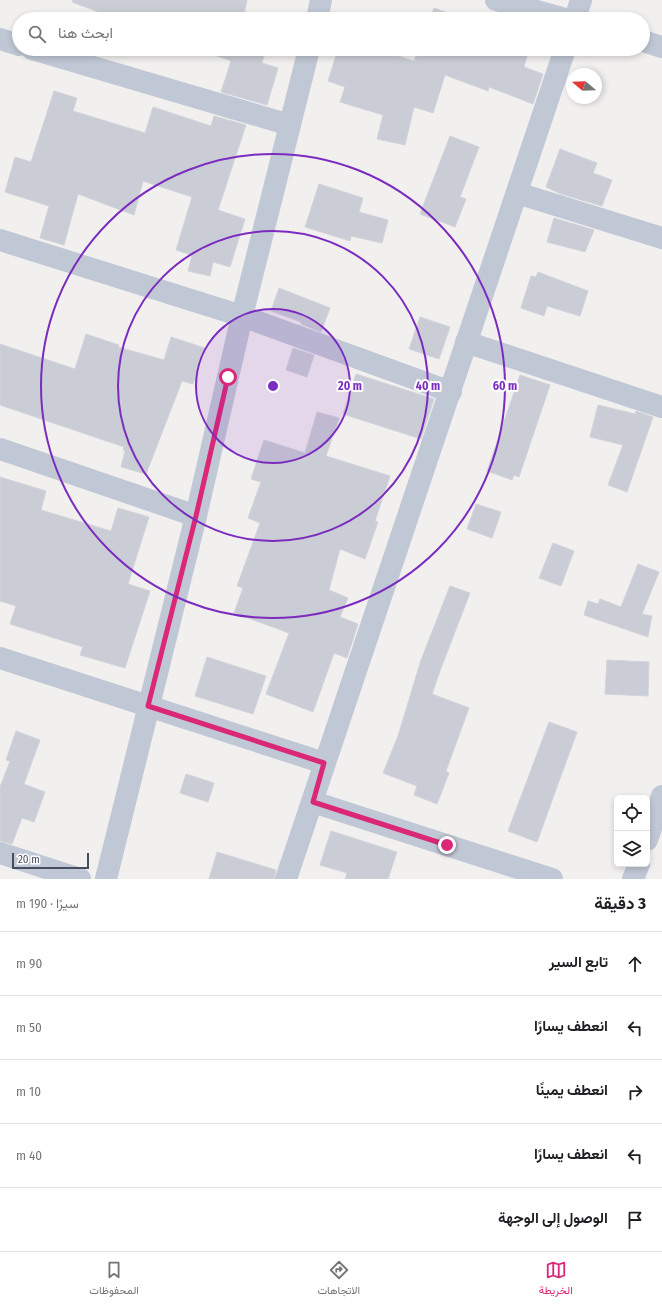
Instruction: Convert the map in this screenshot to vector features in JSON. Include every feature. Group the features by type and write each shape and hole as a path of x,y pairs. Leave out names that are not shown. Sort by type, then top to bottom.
{"street":[{"path":"318,12 321,0"},
{"path":"496,0 540,12"},
{"path":"577,12 581,0"},
{"path":"0,39 12,43"},
{"path":"650,43 662,47"},
{"path":"56,56 290,125"},
{"path":"106,879 196,516 242,316 307,56"},
{"path":"286,879 313,802 324,763 451,392 466,342 563,56"},
{"path":"517,193 662,238"},
{"path":"0,240 242,316 451,392"},
{"path":"466,342 662,407"},
{"path":"0,449 196,516"},
{"path":"0,658 324,763"},
{"path":"650,831 662,796"},
{"path":"313,802 552,879"},
{"path":"0,853 80,879"},
{"path":"634,879 638,867"}],"building":[{"path":"73,0 247,0 245,12 98,12 72,2"},
{"path":"434,8 445,12 433,12"},
{"path":"217,56 264,56 262,63 278,68 267,105 221,92 231,61"},
{"path":"336,56 398,56 414,61 416,56 527,56 524,67 543,74 533,104 489,87 488,91 445,75 433,113 414,107 405,145 377,139 383,115 340,102 345,87 328,81"},
{"path":"54,91 77,98 73,111 145,133 153,107 211,126 214,116 246,125 218,210 245,219 230,267 213,262 210,276 188,271 192,255 176,250 192,197 143,181 134,215 78,194 64,245 40,238 49,206 5,192 15,157 31,162"},
{"path":"450,136 479,147 460,197 466,199 455,227 420,214"},
{"path":"560,149 597,163 593,173 612,180 602,206 561,194 546,187"},
{"path":"319,184 363,198 359,212 388,220 382,243 351,236 350,241 305,227"},
{"path":"554,218 594,230 585,252 547,242"},
{"path":"538,272 588,291 580,316 547,306 544,316 521,308 531,276 536,277"},
{"path":"279,288 330,308 321,332 301,324 301,322 271,311"},
{"path":"420,317 450,327 439,359 409,349"},
{"path":"86,334 119,345 118,347 164,360 171,337 205,348 193,384 182,381 146,474 121,467 125,451 123,450 124,447 0,405 0,344 75,369"},
{"path":"293,348 314,355 307,377 286,370"},
{"path":"356,374 434,399 421,439 343,414"},
{"path":"520,375 550,385 519,477 514,475 512,480 487,471"},
{"path":"598,405 635,414 636,411 653,417 627,492 608,485 623,445 590,437"},
{"path":"317,412 339,418 326,456 390,476 375,521 378,522 365,559 340,549 329,590 348,598 340,617 358,624 347,658 334,653 313,712 266,694 289,633 234,613 243,588 237,586 260,523 248,518 261,482 251,479 264,440 305,453"},
{"path":"0,477 46,491 41,510 111,531 118,508 149,517 128,584 150,591 125,668 80,655 83,647 10,624 16,606 0,601"},
{"path":"476,504 501,512 492,538 467,529"},
{"path":"553,543 574,551 561,586 539,578"},
{"path":"638,564 659,572 642,614 652,616 648,637 584,615 588,601 598,604 600,599 621,607"},
{"path":"450,586 470,593 432,694 469,708 446,771 449,773 437,804 414,795 417,786 383,773 398,736 421,660"},
{"path":"207,657 266,676 253,714 195,696"},
{"path":"607,660 649,662 648,696 605,694"},
{"path":"549,722 577,732 537,842 508,831"},
{"path":"16,731 40,740 24,784 45,792 34,822 22,818 12,844 0,841 0,787 10,761 6,760"},
{"path":"186,774 214,783 208,802 180,793"},
{"path":"331,831 397,852 388,879 345,879 347,873 320,865"},
{"path":"217,852 276,870 274,879 209,879"}],"route":[{"path":"228,377 196,516 148,706 324,763 313,802 447,845"}]}
